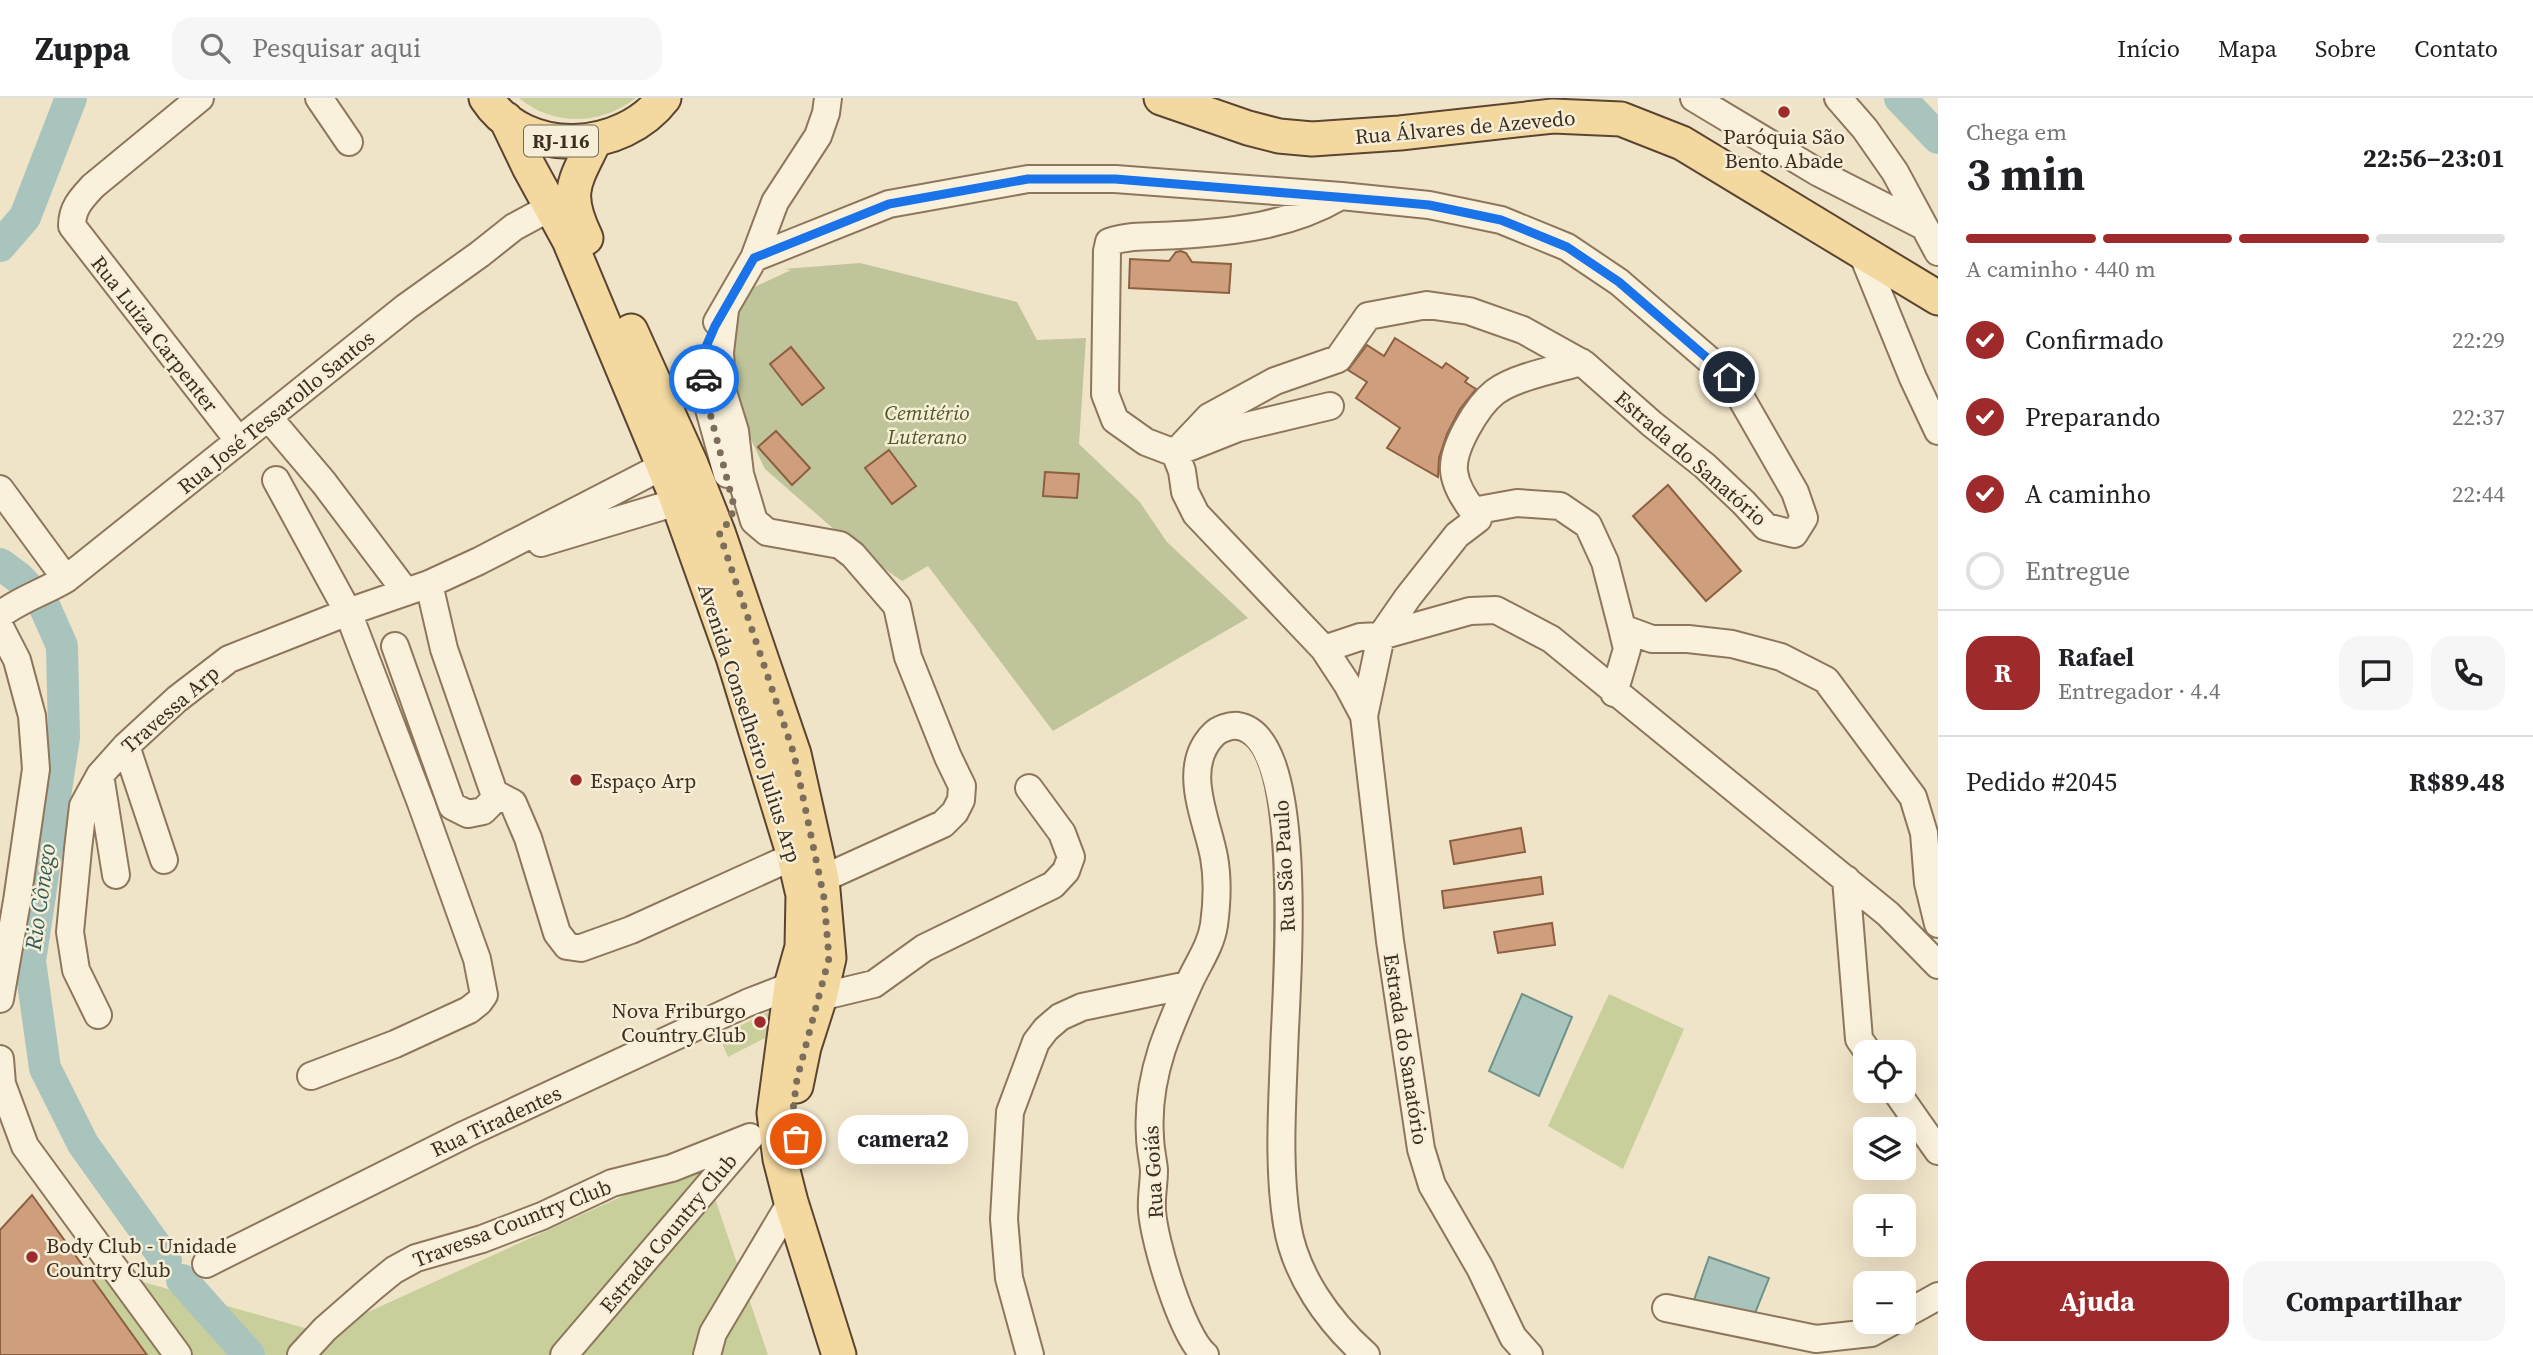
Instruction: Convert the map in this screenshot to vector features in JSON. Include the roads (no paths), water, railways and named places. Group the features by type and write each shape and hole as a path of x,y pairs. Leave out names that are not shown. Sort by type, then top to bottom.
{"main road":[{"name":"RJ-116","path":"496,109 527,132 572,142 595,140 618,133 649,114 664,98"},
{"name":"Rua Álvares de Azevedo","path":"1161,98 1248,128 1279,136 1312,138 1399,133 1553,116 1621,119 1682,143 1862,253 1931,287"},
{"name":"Rua Álvares de Azevedo","path":"1230,98 1296,118 1334,121 1540,98"},
{"name":"Rua Álvares de Azevedo","path":"1621,98 1644,102 1697,129 1902,257 1931,287"},
{"name":"Avenida Conselheiro Julius Arp","path":"496,109 574,252 663,466 733,657 794,856 803,895 802,947 806,992 804,1047 793,1110 796,1139 802,1174 859,1355"},
{"name":"Avenida Conselheiro Julius Arp","path":"595,140 577,178 573,202 582,229 691,464 719,532 794,754 822,879 829,958 806,992 774,1113 780,1159 791,1202 839,1355"}],"street":[{"name":"Rua Luiza Carpenter","path":"200,98 93,186 78,201 72,215 72,226 239,441"},
{"path":"319,98 349,142"},
{"path":"719,532 730,521 734,506 709,409 702,366 705,349 754,258 775,202 818,136 828,98"},
{"path":"1694,98 1819,173 1923,226"},
{"path":"1838,98 1865,129 1895,172 1938,252"},
{"path":"754,258 889,204 1028,179 1115,179 1341,196"},
{"path":"1329,406 1238,428 1175,453 1146,442 1115,420 1105,394 1107,251 1109,242 1127,236 1176,236 1246,229 1318,209 1341,196"},
{"name":"Estrada do Sanatório","path":"1341,196 1429,205 1501,220 1567,247 1619,282 1729,377 1795,492 1804,518 1794,534 1766,527 1704,466 1581,362 1523,330 1469,311 1427,305 1368,316 1338,359 1275,382 1209,417 1175,453 1182,471 1185,492 1196,514 1324,649 1364,716"},
{"name":"Rua José Tessarollo Santos","path":"4,616 66,579 406,307 514,227 551,207"},
{"path":"1862,253 1913,378 1938,431"},
{"path":"725,310 720,352 722,389 735,431 740,474 754,521 767,533 840,545 853,555 897,606 908,657 947,757 962,786 961,800 943,824 822,879"},
{"path":"1581,362 1531,376 1495,392 1472,419 1460,443 1454,471 1462,498 1473,511 1517,503 1560,506 1588,525 1605,562 1627,649 1614,692"},
{"path":"270,418 418,588 439,629 494,793 488,808 468,814 457,811 448,797 395,646"},
{"name":"Travessa Arp","path":"98,1015 76,970 70,932 83,806 100,775 126,746 177,699 229,659 348,612 418,588 479,561 663,466"},
{"path":"276,480 348,612 477,959 484,995 469,1010 395,1044 311,1076"},
{"path":"0,489 66,579"},
{"name":"Travessa Arp","path":"479,561 677,502"},
{"name":"Estrada do Sanatório","path":"1473,511 1478,519 1457,535 1381,636 1364,716 1390,941 1421,1149 1432,1185 1480,1268 1513,1337 1529,1355"},
{"path":"1324,649 1469,611 1496,611 1551,639 1888,914 1938,965"},
{"path":"0,999 36,769 32,716 4,616"},
{"path":"1622,628 1652,639 1688,639 1732,644 1781,657 1826,680 1913,797 1924,833 1928,883 1938,924"},
{"path":"365,655 439,629"},
{"name":"Rua São Paulo","path":"1188,985 1212,936 1217,905 1214,859 1199,796 1197,772 1201,753 1209,739 1219,729 1238,726 1258,736 1274,764 1281,795 1287,849 1289,961 1282,1162 1287,1226 1300,1269 1317,1299 1347,1338 1366,1355"},
{"path":"126,746 164,860"},
{"path":"100,775 116,876"},
{"name":"Rua Tiradentes","path":"206,1264 466,1135 747,1003 806,992 874,984 925,948 1053,884 1066,871 1071,857 1062,833 1029,788"},
{"path":"494,793 513,803 557,933 568,946 581,948 631,930 794,856"},
{"path":"421,803 448,797"},
{"path":"1846,880 1860,1040"},
{"path":"1030,1355 1009,1278 1004,1219 1010,1112 1036,1042 1045,1029 1060,1017 1082,1007 1188,985"},
{"name":"Rua Goiás","path":"1188,985 1161,1051 1151,1094 1150,1135 1154,1171 1152,1212 1180,1315 1198,1349 1205,1355"},
{"path":"0,1059 2,1084 25,1146 178,1355"},
{"path":"1904,1103 1938,1151"},
{"name":"Estrada Country Club","path":"564,1355 750,1137 774,1113"},
{"name":"Travessa Country Club","path":"301,1355 325,1329 372,1288 394,1270 416,1258 482,1239 542,1216 612,1183 671,1168 750,1137"},
{"path":"707,1355 713,1334 791,1202"},
{"path":"764,1249 805,1244"},
{"path":"1916,1308 1938,1296"},
{"path":"1666,1308 1816,1339 1862,1334"}],"water":[{"path":"1522,994 1572,1017 1539,1096 1489,1071"},
{"path":"1709,1257 1769,1278 1755,1313 1694,1300"}],"waterway":[{"name":"Rio Cônego","path":"0,246 25,217 71,98"},
{"path":"1900,98 1938,138"},
{"name":"Rio Cônego","path":"0,564 19,578 43,603 62,646 64,737 30,961 45,1068 83,1144 166,1260"},
{"name":"Rio Cônego","path":"182,1280 249,1355"}],"place":[{"name":"Paróquia São Bento Abade","path":"1784,112"},
{"name":"Espaço Arp","path":"576,780"},
{"name":"Nova Friburgo Country Club","path":"760,1022"},
{"name":"camera2","path":"796,1139"},
{"name":"Body Club - Unidade Country Club","path":"32,1257"}],"park label":[{"name":"Cemitério Luterano","path":"927,424"}]}
